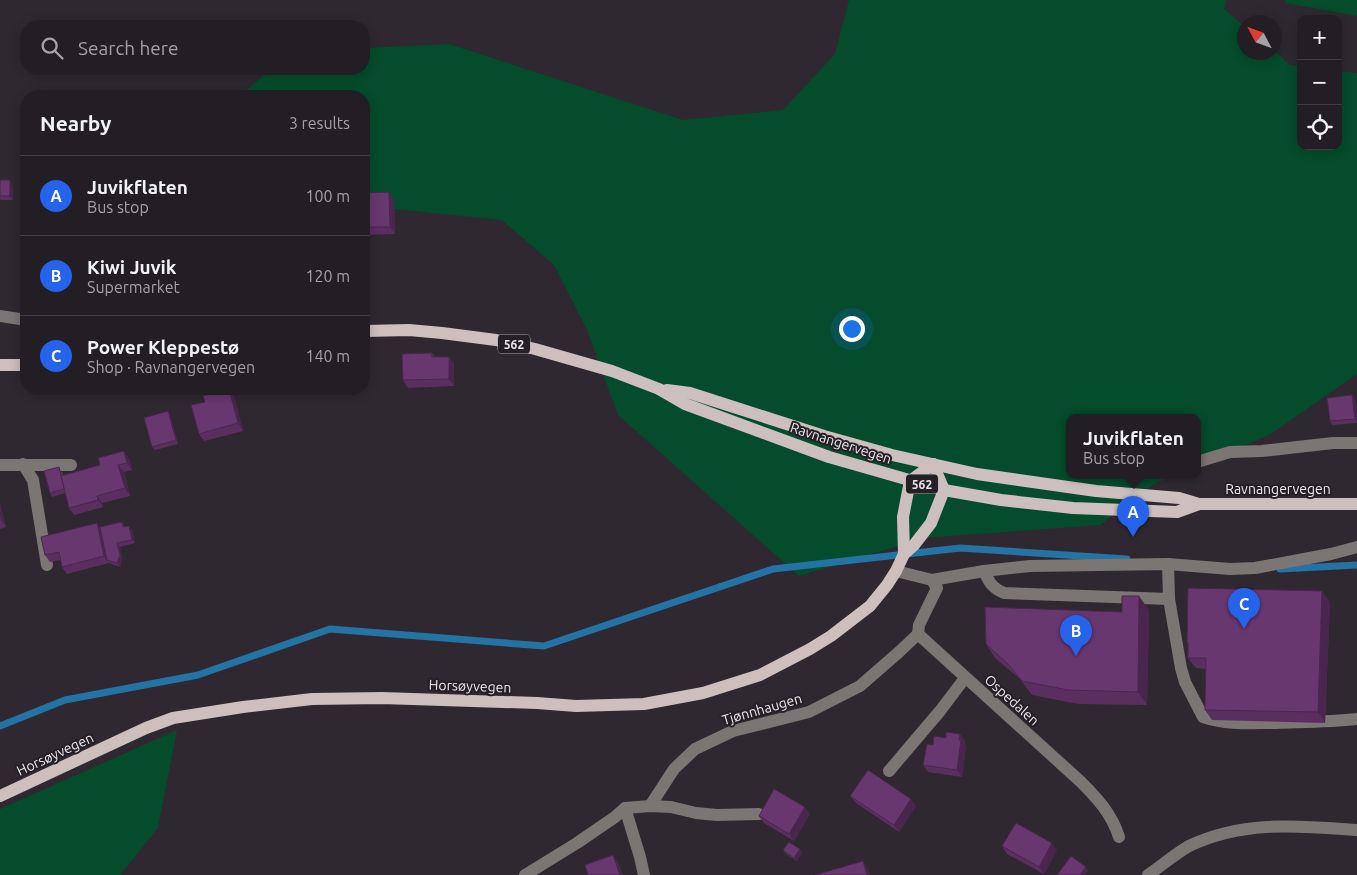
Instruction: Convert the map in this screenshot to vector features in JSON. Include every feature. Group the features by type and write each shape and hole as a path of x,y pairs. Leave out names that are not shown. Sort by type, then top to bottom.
{"main road":[{"name":"Ravnangervegen","path":"370,332 409,330 496,340 583,362 659,389 686,404 778,439 873,471 944,490 1001,500 1073,508 1176,512 1199,504"},
{"path":"0,364 20,365"},
{"name":"Ravnangervegen","path":"659,389 690,393 824,436 892,455 977,474 1096,491 1179,498 1199,504 1357,504"},
{"path":"910,480 933,464 944,490"},
{"name":"Horsøyvegen","path":"904,554 903,517 910,480"},
{"name":"Horsøyvegen","path":"0,796 146,728 173,718 312,699 382,698 576,706 644,704 703,693 760,675 810,649 870,606 896,571 904,554 914,545 931,523 944,490"}],"street":[{"path":"0,316 20,319"},
{"path":"1201,461 1230,452 1262,451 1333,443 1357,443"},
{"path":"23,464 33,480 47,565"},
{"path":"0,466 23,464 71,465"},
{"path":"896,571 932,580 984,571 1030,566 1168,564 1230,569 1255,568 1331,554 1357,546"},
{"path":"1168,564 1169,599 1181,668 1185,682 1203,717 1239,723 1331,722 1357,719"},
{"path":"984,571 990,584 995,589 1004,593 1169,599"},
{"path":"918,634 919,625 937,588 932,580"},
{"name":"Ospedalen","path":"918,634 1081,782 1102,804 1116,826 1119,837"},
{"name":"Tjønnhaugen","path":"650,806 674,769 696,749 733,731 809,712 860,686 918,634"},
{"path":"889,771 940,711 965,678"},
{"path":"525,875 584,838 625,808 650,806 671,807 696,813 717,815 759,814"},
{"path":"625,808 644,875"},
{"path":"1148,875 1188,847 1204,840 1239,830 1289,825 1357,830"}],"green space":[{"path":"849,0 1227,0 1224,9 1237,20 1237,60 1282,60 1282,58 1290,65 1297,66 1297,150 1342,150 1342,71 1357,73 1357,374 1271,434 1201,464 1201,414 1066,414 1066,479 1166,479 1154,484 1100,525 924,538 799,576 618,415 587,330 554,265 502,220 370,207 370,90 247,90 264,75 370,75 370,48 449,44 683,120 783,110 835,54"},
{"path":"1286,0 1357,0 1357,16 1285,3"},
{"path":"177,730 158,828 120,875 0,875 0,809"}],"building":[{"path":"0,180 10,180 10,196 0,196"},
{"path":"389,192 390,227 370,227 370,193"},
{"path":"432,353 432,357 449,357 449,379 403,380 402,354"},
{"path":"231,395 238,423 199,434 191,405 205,402 203,396"},
{"path":"1352,395 1355,419 1330,421 1327,398"},
{"path":"168,411 176,440 152,447 144,418"},
{"path":"124,451 127,463 118,465 125,488 97,496 98,500 69,508 61,476 100,465 98,458"},
{"path":"59,467 64,489 50,493 44,471"},
{"path":"122,522 123,527 129,526 132,540 117,543 120,555 117,563 107,560 100,527"},
{"path":"97,523 104,556 62,567 59,552 45,555 41,537"},
{"path":"1188,588 1322,591 1318,712 1205,710 1206,658 1188,658"},
{"path":"1122,596 1139,596 1138,692 1068,690 1022,681 1009,665 986,644 985,607 1122,612"},
{"path":"946,732 960,734 957,770 923,765 927,744 933,745 934,736 946,738"},
{"path":"868,770 911,799 894,825 850,796"},
{"path":"774,789 805,807 789,834 759,816"},
{"path":"1016,823 1052,843 1039,867 1002,846"},
{"path":"789,842 800,849 794,858 783,850"},
{"path":"613,855 620,875 588,875 585,865"},
{"path":"1071,856 1086,867 1080,875 1057,875"},
{"path":"863,861 867,875 815,875"}],"waterway":[{"path":"0,726 65,700 198,675 330,629 544,646 773,569 960,548 1127,559"},
{"path":"1280,569 1357,565"}],"place":[{"name":"Juvikflaten","path":"1133,537"},
{"name":"Power Kleppestø","path":"1244,629"},
{"name":"Kiwi Juvik","path":"1076,656"}]}
